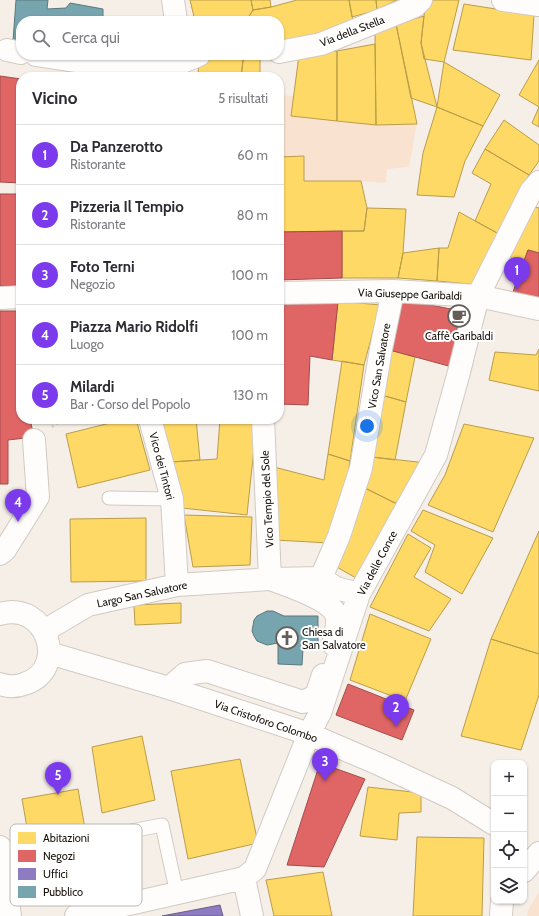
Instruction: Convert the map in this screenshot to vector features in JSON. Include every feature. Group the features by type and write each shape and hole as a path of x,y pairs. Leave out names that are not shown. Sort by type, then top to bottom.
{"street":[{"path":"173,0 175,16"},
{"name":"Via della Stella","path":"284,51 321,44 415,6 421,0"},
{"path":"503,0 539,6"},
{"path":"68,60 107,66 185,63"},
{"name":"Via delle Conce","path":"244,878 255,869 309,734 320,713 360,594 436,455 478,296 531,191 539,182"},
{"name":"Via Giuseppe Garibaldi","path":"284,293 393,292 478,296 539,309"},
{"name":"Vico San Salvatore","path":"328,583 339,536 361,468 381,349 393,292"},
{"path":"0,298 16,298"},
{"name":"Vico dei Tintori","path":"151,424 172,499 177,585"},
{"name":"Vico Tempio del Sole","path":"263,424 270,579"},
{"path":"0,554 5,550 38,497 34,440"},
{"name":"Largo San Salvatore","path":"44,631 88,605 177,585 270,579 328,583 360,594"},
{"name":"Largo San Salvatore","path":"168,688 186,674 207,671 303,702 316,696 337,632 336,614 324,600 270,579"},
{"path":"0,614 14,612 26,615 36,621 44,631 48,642 49,653 46,665 39,676 28,683 17,687 4,686 0,684"},
{"name":"Via Cristoforo Colombo","path":"49,653 168,688 309,734 452,798 491,822"},
{"path":"526,868 539,853 527,845"},
{"path":"0,847 10,916"},
{"path":"142,901 244,878 252,916"},
{"path":"501,916 502,904"},
{"path":"76,916 121,906"}],"lane":[{"path":"109,498 172,499"},
{"path":"142,829 162,825 176,894"}],"shaded area":[{"path":"284,95 294,96 376,125 417,124 409,167 387,169 386,183 361,181 304,181 303,157 284,157"},
{"path":"539,892 539,916 527,916 529,908"}],"building: Abitazioni":[{"path":"190,0 251,0 253,10 249,16 194,16"},
{"path":"251,0 270,0 271,7 253,10"},
{"path":"297,0 349,0 354,26 284,41 284,16 249,16 253,10"},
{"path":"349,0 376,0 377,10 352,17"},
{"path":"376,0 397,0 377,10"},
{"path":"427,0 459,0 444,62 424,59 421,43"},
{"path":"464,4 534,15 531,60 453,50"},
{"path":"424,16 421,43 437,107 411,98 396,24"},
{"path":"396,24 417,124 376,125 375,30"},
{"path":"375,44 376,125 337,121 337,51"},
{"path":"337,51 337,121 291,116 299,55"},
{"path":"199,60 243,60 242,72 198,72"},
{"path":"243,60 260,60 260,72 242,72"},
{"path":"539,60 539,107 519,95"},
{"path":"444,62 500,95 483,126 437,107"},
{"path":"437,107 483,126 465,161 454,197 417,195 423,153"},
{"path":"539,107 539,127 532,123"},
{"path":"504,120 539,145 539,161 529,175 485,149"},
{"path":"485,149 529,175 499,234 475,221 491,184 472,173"},
{"path":"304,156 304,181 361,181 367,208 364,231 284,232 284,157"},
{"path":"532,206 539,208 539,253 528,250 523,263 507,256"},
{"path":"367,208 406,209 403,253 398,278 342,278 342,231 364,231"},
{"path":"459,212 499,234 479,285 437,281 439,248 448,248"},
{"path":"439,248 437,281 398,278 403,253"},
{"path":"338,301 380,305 364,365 332,360"},
{"path":"386,349 415,357 406,402 378,394"},
{"path":"539,349 539,391 489,380 495,352 536,355"},
{"path":"342,361 364,365 350,461 328,454"},
{"path":"378,394 406,402 395,460 372,457"},
{"path":"106,424 137,424 150,470 78,488 66,434"},
{"path":"162,424 196,424 200,460 171,462"},
{"path":"220,424 256,424 247,515 182,508 171,462 217,459"},
{"path":"464,424 534,438 493,532 428,505 445,475"},
{"path":"328,454 350,461 344,500 329,543 275,540 270,466 324,480"},
{"path":"372,457 427,463 401,506 365,488"},
{"path":"365,488 401,506 363,582 335,566"},
{"path":"423,510 493,538 462,594 425,572 435,545 411,531"},
{"path":"184,515 252,517 250,565 193,567"},
{"path":"146,518 146,581 71,582 70,519"},
{"path":"539,531 539,654 491,639"},
{"path":"408,534 431,548 414,577 451,599 429,631 370,607"},
{"path":"181,603 181,623 135,625 134,605"},
{"path":"370,614 431,639 405,701 350,680"},
{"path":"491,639 539,654 539,695 521,750 461,736"},
{"path":"142,736 155,800 102,813 92,747"},
{"path":"240,759 258,843 188,859 171,771"},
{"path":"368,787 421,793 421,812 399,813 397,840 360,836"},
{"path":"78,789 84,824 26,824 22,799"},
{"path":"417,837 484,838 482,916 413,916"},
{"path":"323,872 332,916 274,916 266,880"}],"building: Negozi":[{"path":"0,76 16,78 16,183 0,182"},
{"path":"0,194 16,194 16,285 0,286"},
{"path":"342,231 342,278 284,280 284,232"},
{"path":"528,250 539,253 539,298 513,292"},
{"path":"395,298 466,312 456,368 386,349"},
{"path":"284,299 338,301 332,360 310,356 308,405 284,404"},
{"path":"0,311 16,311 16,424 31,424 34,437 8,440 8,484 0,484"},
{"path":"348,684 414,710 402,740 336,715"},
{"path":"320,763 365,779 324,867 287,865"}],"building: Uffici":[{"path":"220,905 223,916 162,916"}],"building: Pubblico":[{"path":"16,0 48,0 47,9 66,8 70,3 103,9 103,16 16,16 16,41 13,41"},
{"name":"Chiesa di San Salvatore","path":"267,611 273,611 284,616 318,616 318,650 303,649 302,665 278,664 278,643 267,645 257,641 252,631 254,620 257,616"}],"place":[{"name":"Da Panzerotto","path":"517,290"},
{"name":"Caffè Garibaldi","path":"459,316"},
{"name":"Piazza Mario Ridolfi","path":"18,522"},
{"name":"Chiesa di San Salvatore","path":"287,638"},
{"name":"Pizzeria Il Tempio","path":"396,727"},
{"name":"Foto Terni","path":"325,781"},
{"name":"Milardi","path":"58,795"}]}
